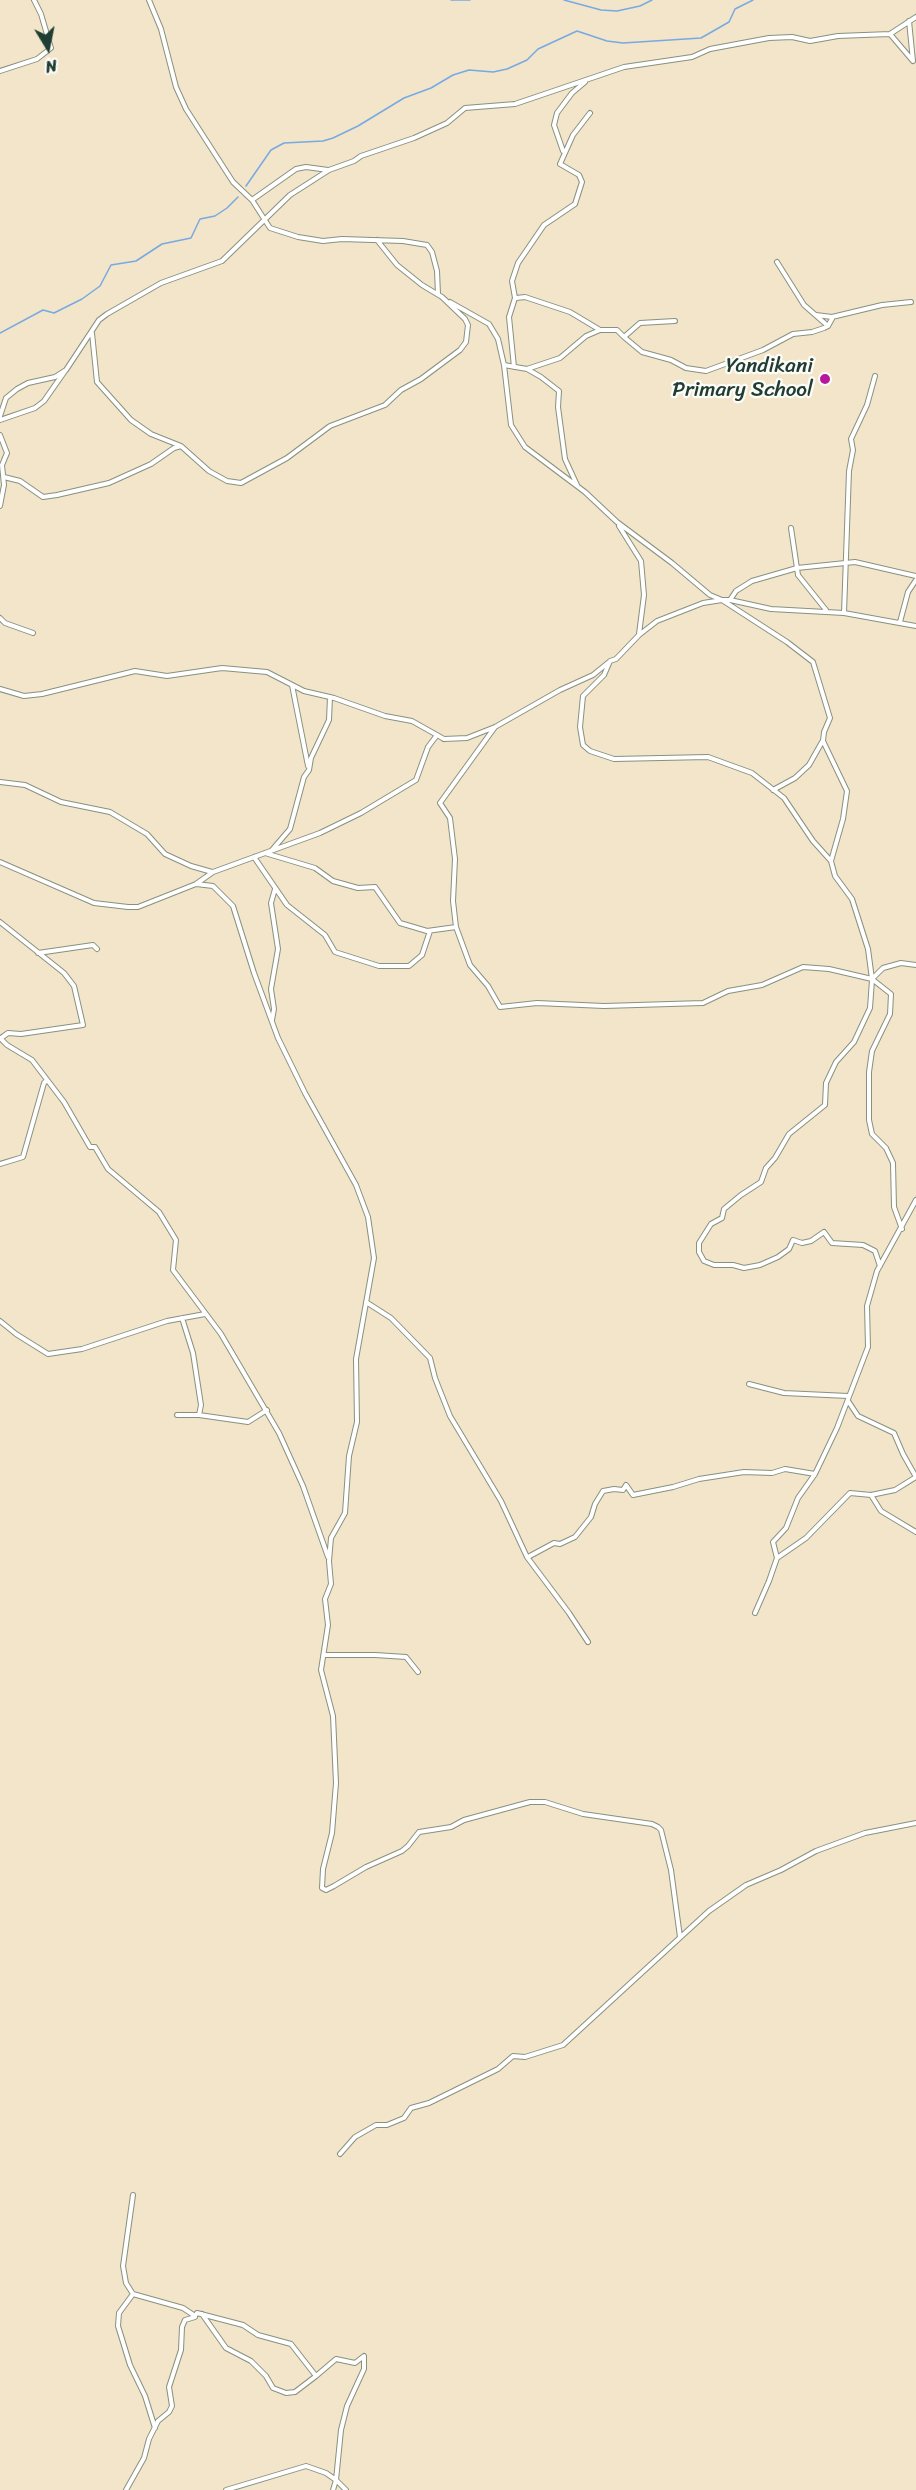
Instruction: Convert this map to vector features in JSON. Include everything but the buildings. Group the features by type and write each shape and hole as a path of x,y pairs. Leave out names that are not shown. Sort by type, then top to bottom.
{"street":[{"path":"0,71 38,59 51,48 41,14 34,0"},
{"path":"149,0 161,29 176,87 186,109 233,182 252,200 270,228 298,237 323,241 403,240 427,245 432,252 437,271 438,294"},
{"path":"0,418 35,408 55,387 99,320 107,314 161,283 222,261 240,245 245,236 290,195 329,170 447,123 465,108 515,104 624,67 692,57 710,49 768,38 792,37 810,41 838,36 890,34 916,17"},
{"path":"890,34 913,61 909,21"},
{"path":"563,154 563,147 556,136 554,125 557,113 572,93 588,79"},
{"path":"514,367 509,317 515,298 512,281 518,263 544,225 575,204 582,182 579,175 560,164 581,122 590,113"},
{"path":"252,200 296,169 306,167 329,170"},
{"path":"92,332 97,382 131,420 151,434 181,446 209,471 227,481 242,483 287,458 330,426 378,410 401,390 421,379 462,348 466,342 468,325 465,319 438,294 398,265 377,240"},
{"path":"777,262 804,305 828,326"},
{"path":"515,298 525,297 570,312 600,330"},
{"path":"444,299 489,324 498,339 504,364 511,425 525,447 710,595 722,600 796,648 813,662 830,718 823,741 809,765 795,778 773,790"},
{"path":"816,315 824,318 833,317 882,305 911,302"},
{"path":"526,369 560,358 586,336 600,330 617,330 642,351 671,360 686,368 706,370 763,350 793,334 812,332 828,326 833,317"},
{"path":"624,337 640,323 675,321"},
{"path":"504,364 526,369 542,377 559,392 558,407 565,459 579,489"},
{"path":"0,418 6,398 17,389 28,383 55,377 66,370"},
{"path":"844,613 849,471 853,450 851,438 867,405 875,376"},
{"path":"0,435 7,453 2,465 4,477 0,506"},
{"path":"4,477 20,481 43,497 57,495 108,483 151,464 174,448 181,446"},
{"path":"617,522 640,561 644,595 639,635"},
{"path":"791,528 798,574 826,611"},
{"path":"730,600 736,591 753,580 797,568 855,562 916,578 908,592 900,622"},
{"path":"0,689 24,696 54,692 85,681 135,671 167,676 222,668 267,672 304,691 330,697 366,711 412,721 444,739 467,738 495,727 560,690 593,675 616,659 639,635 657,621 703,603 730,600 771,609 844,613 916,626"},
{"path":"0,618 5,623 33,633"},
{"path":"610,661 604,675 583,696 580,728 583,745 590,751 614,759 708,758 752,773 783,798 813,841 831,861 835,876 852,899 868,949 872,980 870,1008 854,1042 836,1062 826,1083 825,1105 789,1134 776,1158 766,1168 761,1182 724,1209 722,1218 711,1224 699,1243 699,1252 704,1261 714,1265 733,1265 744,1268 760,1265 778,1257 789,1249 793,1240 802,1243 811,1241 824,1232 832,1244 863,1245 875,1251 880,1266"},
{"path":"291,684 309,770"},
{"path":"271,851 290,829 299,791 329,720 330,697"},
{"path":"495,727 440,803 450,818 455,859 453,901 456,927 470,965 488,986 500,1007 537,1003 604,1006 703,1003 728,991 762,985 803,967 829,969 872,980 891,994 890,1014 872,1051 869,1071 868,1120 872,1134 886,1148 893,1163 894,1207 902,1229"},
{"path":"0,862 94,903 138,906 196,885 213,872 320,833 361,813 416,780 428,747 437,735 444,739"},
{"path":"823,741 847,791 843,819 831,861"},
{"path":"0,782 26,785 61,802 110,812 147,834 165,854 191,866 213,872"},
{"path":"265,853 315,868 333,881 358,888 375,886 400,923 430,931 456,927"},
{"path":"254,857 287,905 325,934 335,952 379,966 409,966 422,955 430,931"},
{"path":"196,885 213,886 233,906 272,1021 305,1093 356,1185 368,1217 374,1258 357,1359 357,1422 349,1456 345,1513 331,1539 329,1561 331,1584 325,1599 328,1625 321,1670 333,1716 336,1783 332,1833 323,1869 323,1890 334,1887 366,1867 402,1851 419,1832 451,1827 464,1820 530,1802 545,1802 583,1814 652,1824 658,1827 661,1830 671,1870 680,1937"},
{"path":"272,1021 274,1009 271,989 278,949 271,903 275,888"},
{"path":"0,922 64,973 74,986 84,1026 21,1034 8,1033 0,1038 7,1045 32,1060 64,1102 84,1139 90,1147 95,1147 108,1169 159,1212 176,1240 173,1270 227,1343 267,1410 303,1486 329,1561"},
{"path":"38,953 76,945 93,945 97,949"},
{"path":"872,980 883,968 901,963 916,965"},
{"path":"0,1164 23,1157 44,1083 47,1080"},
{"path":"777,1558 773,1542 786,1528 798,1498 815,1474 837,1428 868,1347 867,1306 880,1266 916,1200"},
{"path":"366,1302 391,1318 430,1358 450,1416 501,1502 527,1557 588,1642"},
{"path":"0,1321 48,1354 82,1349 166,1321 206,1314"},
{"path":"182,1318 193,1353 201,1405 199,1415"},
{"path":"749,1384 784,1394 848,1398"},
{"path":"755,1613 777,1558 806,1538 850,1493 871,1495 895,1490 916,1477 894,1433 858,1416 848,1398"},
{"path":"177,1415 199,1415 248,1422 267,1410"},
{"path":"527,1557 554,1543 560,1544 575,1537 591,1517 595,1504 603,1491 623,1490 626,1485 633,1495 699,1479 744,1472 772,1473 785,1469 815,1474"},
{"path":"871,1495 882,1511 916,1532"},
{"path":"324,1655 406,1657 418,1672"},
{"path":"340,2154 354,2137 376,2125 387,2125 404,2118 411,2108 429,2103 498,2068 513,2055 525,2057 563,2045 709,1911 746,1885 816,1851 865,1833 916,1823"},
{"path":"133,2195 123,2266 126,2283 133,2294 183,2308 195,2316"},
{"path":"133,2294 120,2313 118,2326 130,2365 145,2396 155,2429"},
{"path":"126,2490 144,2458 149,2439 158,2421 169,2412 172,2406 169,2386 181,2350 182,2326 185,2320 197,2313 202,2314 243,2325 258,2335 291,2344 316,2376"},
{"path":"202,2314 226,2348 251,2361 266,2376 273,2388 286,2393 295,2391 336,2359 355,2363 364,2356 364,2368 346,2406 333,2490"},
{"path":"226,2490 306,2466 326,2473 346,2490"}],"waterway":[{"path":"451,0 470,0"},
{"path":"564,0 601,10 617,11 640,6 652,0"},
{"path":"246,186 271,150 284,143 323,141 333,138 358,126 404,98 431,88 453,75 469,70 493,72 507,69 527,60 538,49 577,31 607,41 623,43 701,38 729,22 735,9 753,0"},
{"path":"0,333 43,310 54,313 82,299 100,286 111,265 136,261 162,244 191,238 200,219 215,216 238,197"}],"place":[{"name":"Yandikani Primary School","path":"825,379"}]}
